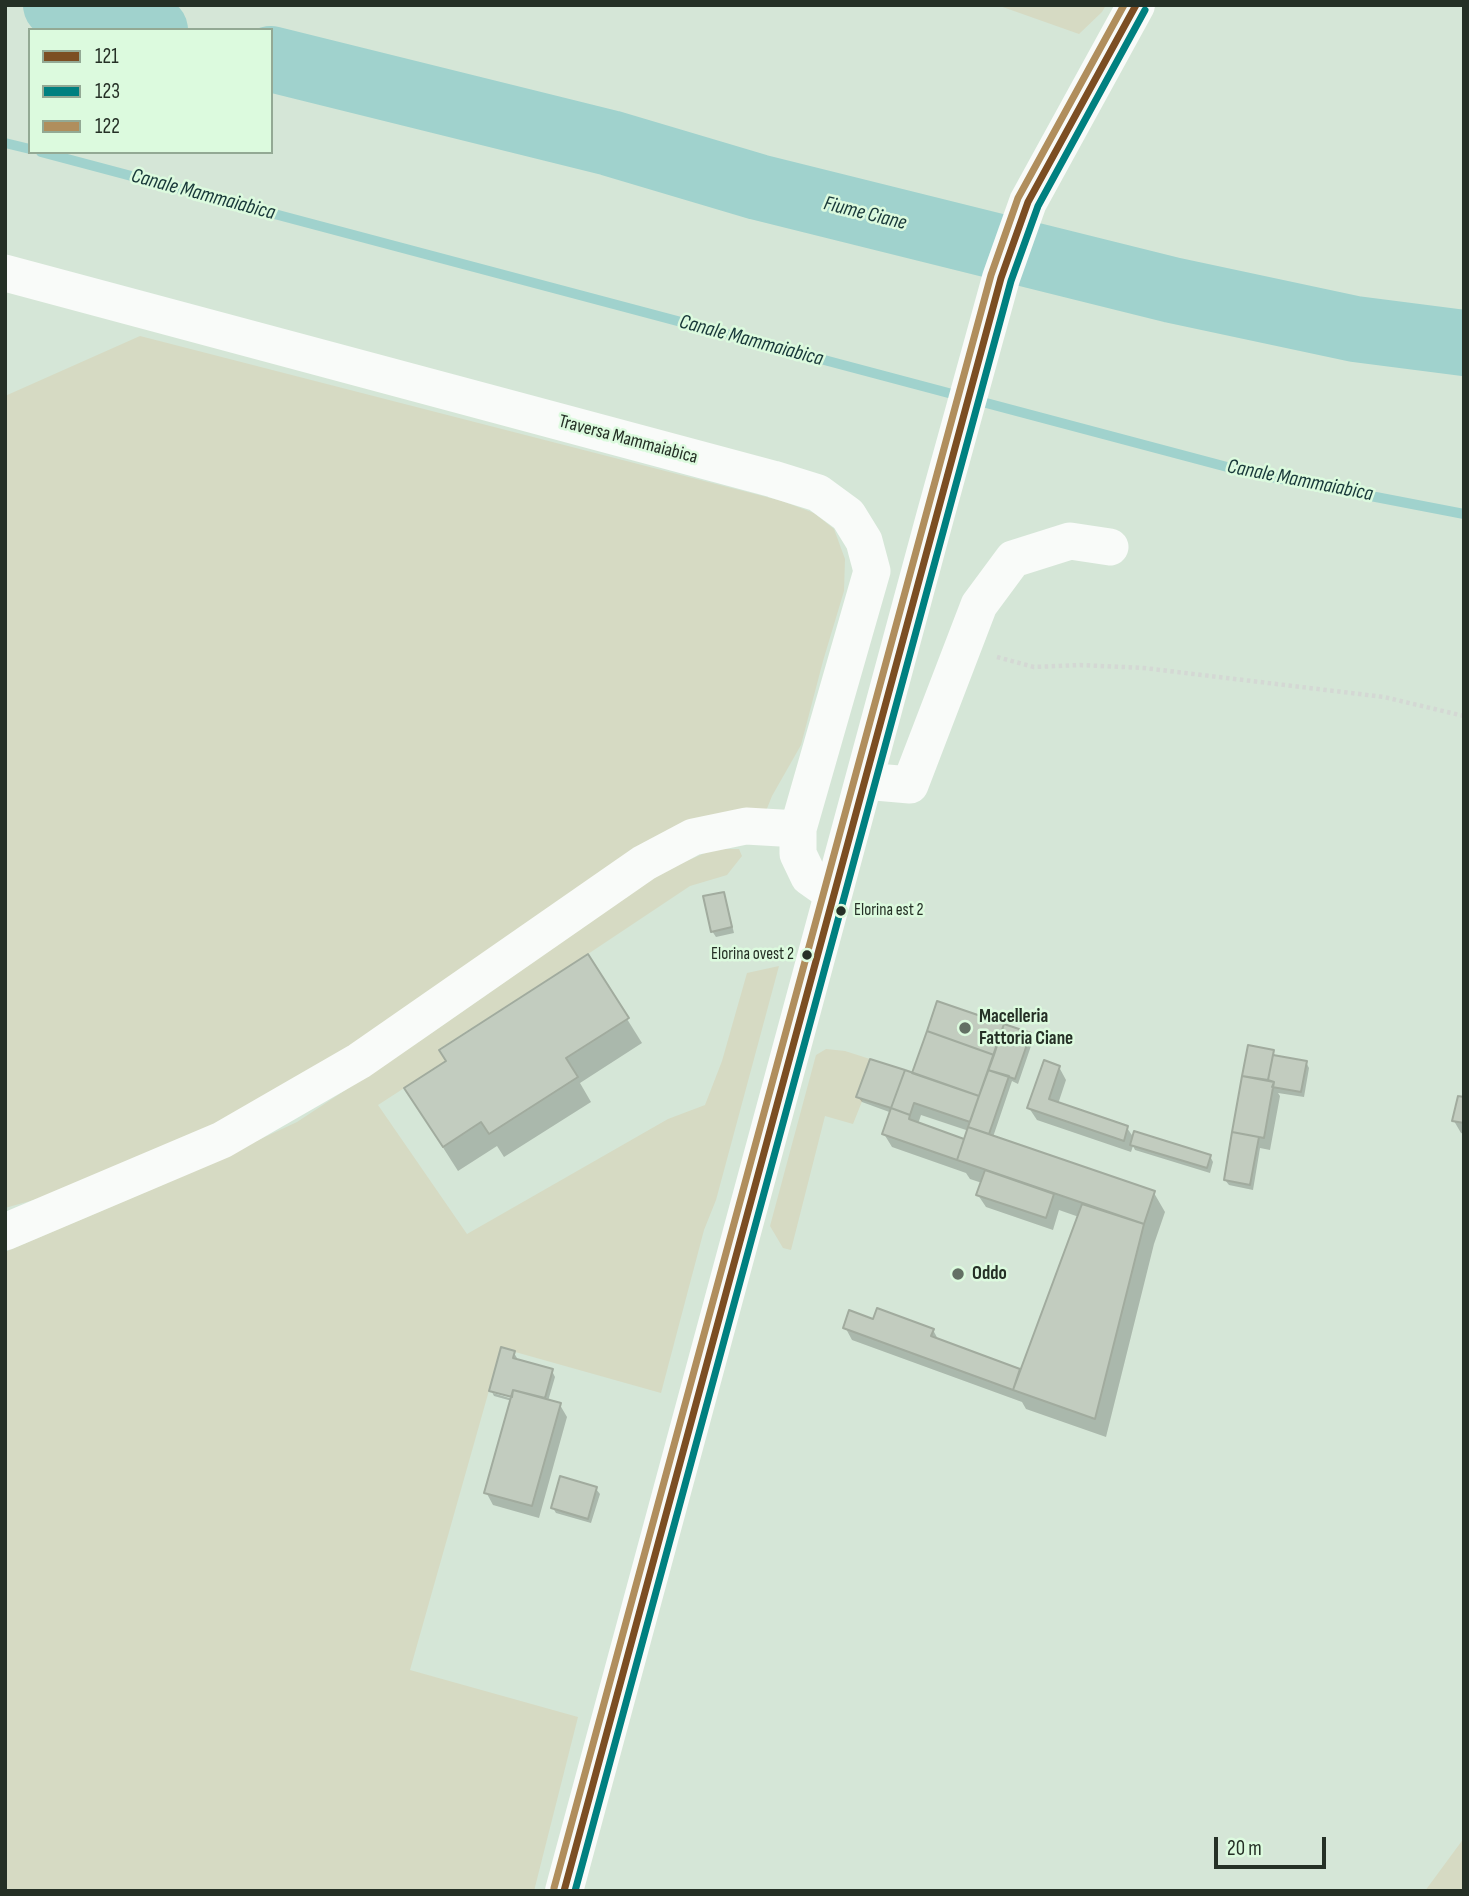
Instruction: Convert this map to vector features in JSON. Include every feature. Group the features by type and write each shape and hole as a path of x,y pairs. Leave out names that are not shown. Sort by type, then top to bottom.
{"main road":[{"path":"564,1891 934,517 1001,278 1028,202 1132,13"}],"street":[{"name":"Traversa Mammaiabica","path":"5,273 818,492 848,515 864,541 872,571 798,828 798,854 809,877 833,894"},
{"path":"864,781 910,785 979,605 1013,559 1070,541 1110,547"},
{"path":"5,1231 222,1140 359,1061 644,863 693,837 746,826 798,828"}],"path":[{"path":"962,648 1034,667 1080,665 1144,668 1384,697 1464,716"}],"green space":[{"path":"997,5 1106,5 1079,34"},
{"path":"140,336 782,501 814,513 834,529 845,559 844,591 801,745 772,796 764,816 712,819 347,1058 218,1124 62,1192 5,1208 5,396"},
{"path":"714,849 739,849 742,856 727,875 690,886 439,1049 446,1061 378,1105 467,1234 668,1119 705,1105 722,1061 747,973 779,966 661,1393 501,1348 410,1670 578,1717 534,1891 5,1891 5,1252 162,1185 297,1122 423,1039 664,871"},
{"path":"826,1049 845,1051 870,1059 857,1096 863,1099 853,1124 825,1116 791,1250 783,1248 770,1226 816,1055"},
{"path":"1464,1838 1464,1891 1425,1891"}],"building":[{"path":"724,892 732,927 711,932 703,896"},
{"path":"588,954 629,1018 566,1058 578,1077 489,1134 481,1122 443,1147 404,1088 446,1061 439,1050"},
{"name":"Macelleria Fattoria Ciane","path":"937,1001 1004,1024 994,1055 927,1031"},
{"path":"1004,1024 1031,1033 1015,1079 988,1070"},
{"path":"927,1031 994,1055 979,1096 912,1073"},
{"path":"1248,1045 1274,1050 1268,1080 1242,1076"},
{"path":"1273,1055 1307,1061 1301,1092 1272,1087 1274,1082 1268,1080"},
{"path":"870,1059 905,1070 891,1108 856,1097"},
{"path":"1044,1060 1060,1066 1049,1099 1128,1126 1124,1141 1027,1108"},
{"path":"905,1070 979,1096 970,1122 914,1103 910,1115 891,1108"},
{"path":"988,1070 1009,1076 989,1134 968,1127"},
{"path":"1242,1076 1274,1082 1264,1138 1232,1132"},
{"path":"1458,1096 1464,1097 1464,1123 1452,1121"},
{"path":"891,1108 910,1115 909,1119 964,1139 957,1160 882,1134"},
{"path":"968,1127 1155,1191 1144,1224 957,1160"},
{"path":"1134,1131 1211,1155 1207,1168 1130,1145"},
{"path":"1232,1132 1259,1137 1250,1185 1224,1180"},
{"path":"985,1170 1054,1194 1046,1218 976,1195"},
{"path":"1082,1204 1144,1224 1095,1419 1013,1390"},
{"path":"877,1308 934,1329 931,1336 1020,1369 1013,1390 843,1328 849,1310 873,1319"},
{"path":"501,1347 515,1351 513,1358 553,1369 545,1398 513,1390 512,1397 489,1391"},
{"path":"513,1390 561,1403 532,1506 484,1493"},
{"path":"560,1476 597,1487 588,1519 551,1508"}],"waterway":[{"name":"Fiume Ciane","path":"56,5 147,28"},
{"name":"Fiume Ciane","path":"273,59 610,143 758,187 1172,290 1355,329 1464,343"},
{"name":"Canale Mammaiabica","path":"5,143 28,149"},
{"name":"Canale Mammaiabica","path":"49,154 1246,472 1464,514"}],"transit line":[{"name":"122","path":"554,1888 991,275 1018,198 1124,5"},
{"name":"121","path":"564,1891 1001,278 1028,202 1136,5"},
{"name":"123","path":"575,1891 1011,281 1038,206 1145,10"}],"place":[{"name":"Elorina est 2","path":"841,911"},
{"name":"Elorina ovest 2","path":"807,955"},
{"name":"Macelleria Fattoria Ciane","path":"965,1028"},
{"name":"Oddo","path":"958,1274"}]}
